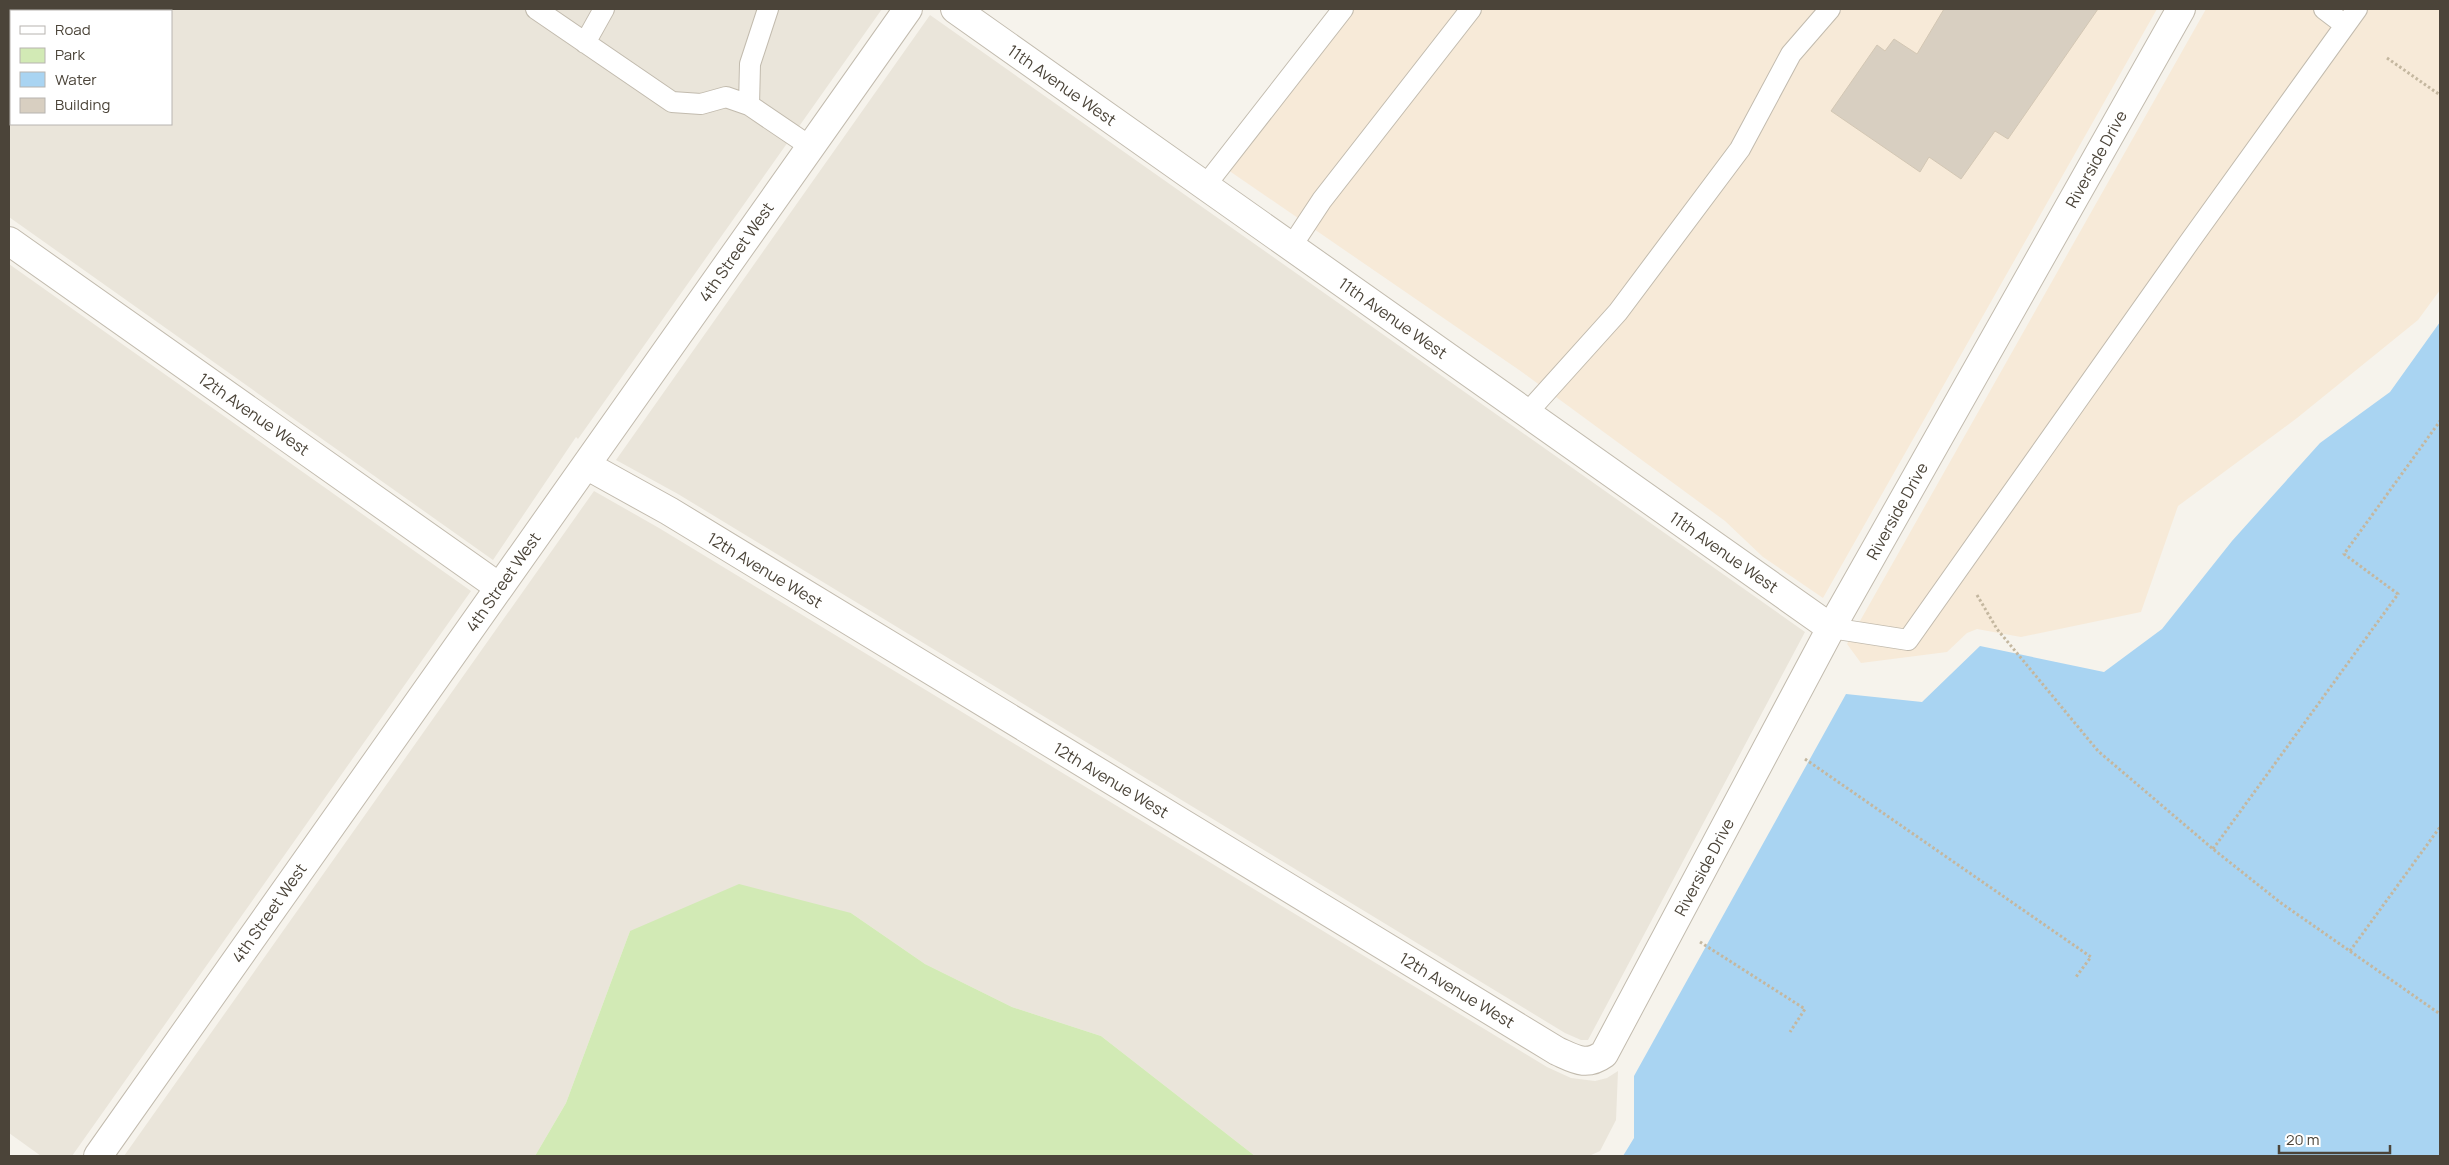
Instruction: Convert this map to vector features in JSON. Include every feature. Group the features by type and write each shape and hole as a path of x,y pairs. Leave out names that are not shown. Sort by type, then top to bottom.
{"street":[{"name":"4th Street West","path":"98,1156 908,9"},
{"name":"11th Avenue West","path":"955,9 1831,628"},
{"name":"Riverside Drive","path":"1623,1020 1831,628 2181,9"},
{"name":"12th Avenue West","path":"9,241 499,587"},
{"name":"12th Avenue West","path":"586,465 677,516 1557,1051 1578,1060 1594,1061 1604,1054 1623,1020"}],"lane":[{"path":"536,9 672,102 701,104 726,96 749,104 811,146"},
{"path":"585,43 604,9"},
{"path":"749,104 750,64 768,9"},
{"path":"1205,186 1342,9"},
{"path":"1291,246 1322,200 1471,9"},
{"path":"1527,414 1618,312 1735,156 1791,54 1830,9"},
{"path":"2324,9 2345,25"},
{"path":"1831,628 1908,640 2357,9"}],"path":[{"path":"2387,58 2440,95"},
{"path":"2213,849 2398,594 2344,554 2440,420"},
{"path":"1960,566 1997,629 2098,751 2213,849 2281,903 2440,1014"},
{"path":"1805,759 2090,957 2076,977"},
{"path":"2350,952 2440,827"},
{"path":"1698,941 1805,1009 1790,1032"}],"shaded area":[{"path":"882,9 578,439 576,437 493,560 9,217 10,26 10,125 172,125 172,10 21,10"},
{"path":"1342,9 2157,9 1823,598 1763,557 1725,521 1522,372 1228,170"},
{"path":"2206,9 2440,9 2440,290 2418,320 2297,418 2178,506 2141,612 2021,637 1977,629 1967,633 1947,652 1861,663 1847,644"},
{"path":"930,15 1805,632 1588,1040 1581,1040 1565,1033 678,494 616,460"},
{"path":"9,264 471,591 72,1156 41,1156 9,1133"},
{"path":"594,491 659,528 1547,1067 1571,1078 1595,1081 1607,1078 1618,1071 1616,1120 1600,1151 1589,1156 1255,1156 1101,1036 1012,1007 925,964 851,913 630,931 566,1103 535,1156 124,1156"}],"green space":[{"path":"739,884 851,913 925,964 1012,1007 1101,1036 1255,1156 535,1156 566,1103 630,931"}],"water":[{"path":"2440,322 2440,1156 1623,1156 1634,1138 1634,1076 1846,694 1922,702 1980,646 2104,672 2162,629 2232,541 2320,443 2390,392"}],"building":[{"path":"1944,9 2098,9 2008,139 1995,131 1961,179 1929,157 1920,172 1831,111 1877,45 1885,51 1894,39 1917,54"}]}
